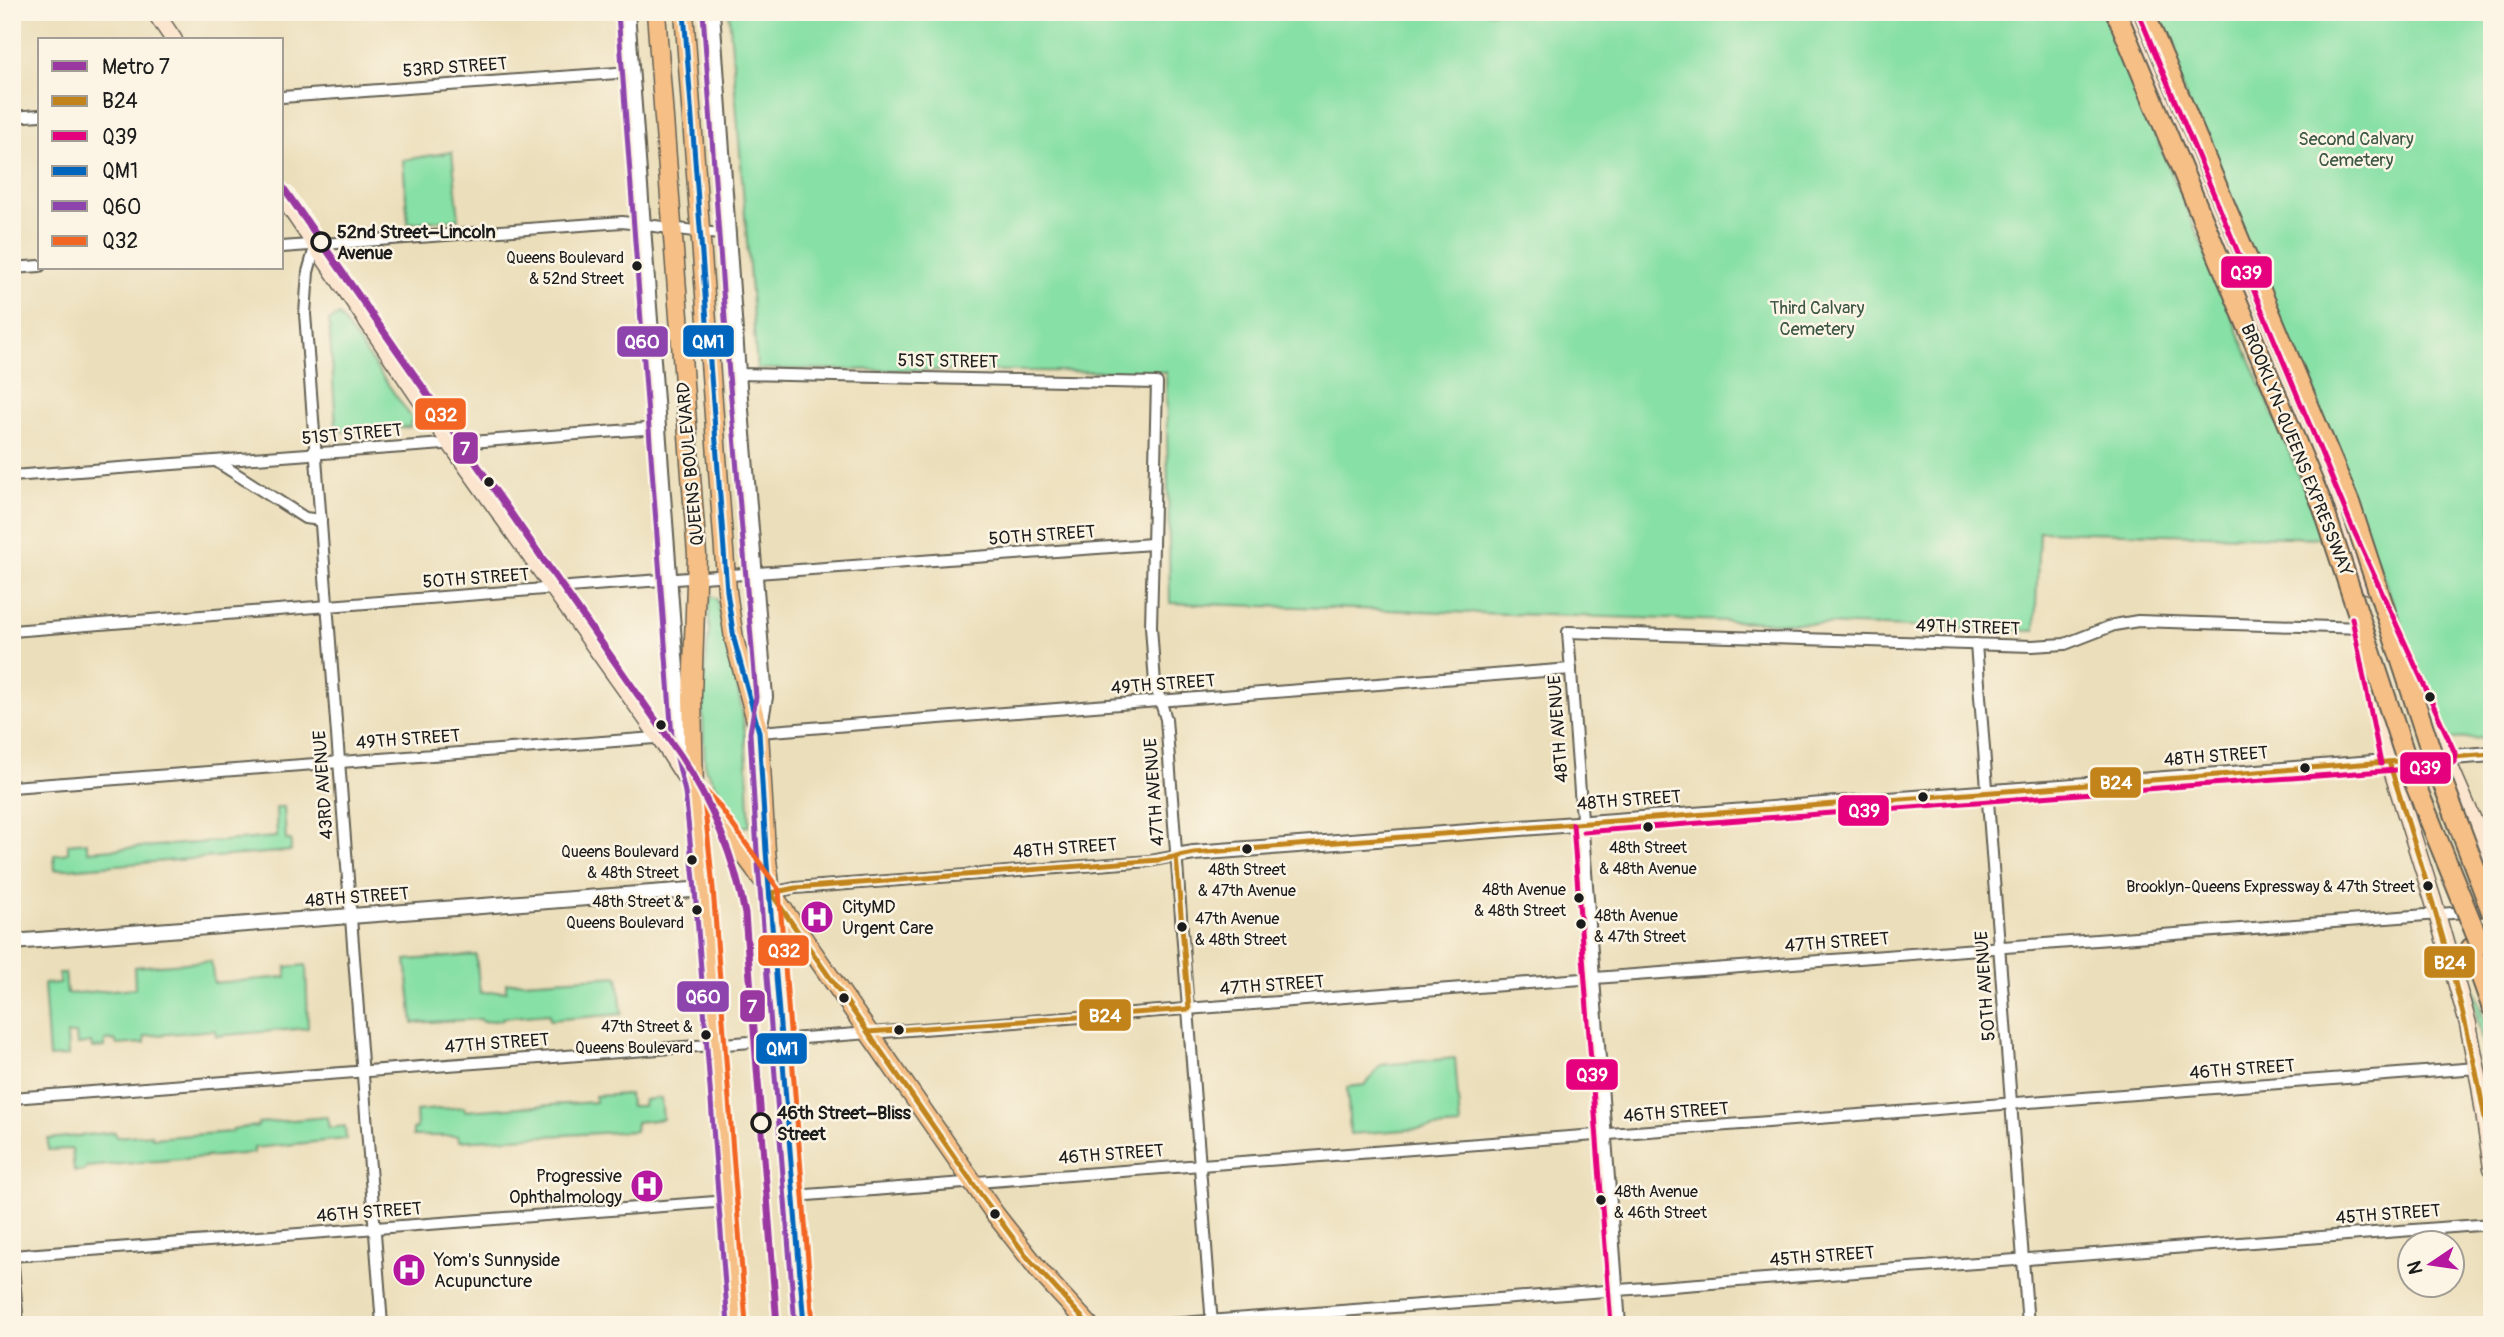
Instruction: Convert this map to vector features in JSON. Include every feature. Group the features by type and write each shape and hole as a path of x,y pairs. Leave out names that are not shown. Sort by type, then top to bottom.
{"highway":[{"name":"BROOKLYN-QUEENS EXPRESSWAY","path":"2116,12 2322,504 2407,763 2476,946"},
{"name":"BROOKLYN-QUEENS EXPRESSWAY","path":"2144,12 2350,503 2444,788 2492,911"},
{"path":"2476,946 2492,971"},
{"path":"2476,946 2492,1007"}],"main road":[{"path":"155,12 173,38"},
{"name":"QUEENS BOULEVARD","path":"656,12 698,578 692,696 694,791 737,1325"},
{"name":"QUEENS BOULEVARD","path":"684,12 727,576 734,639 759,732 804,1325"},
{"path":"2128,12 2345,532 2447,757 2492,864"},
{"path":"284,198 450,443 660,738 694,791 710,808 771,893 972,1182 1028,1258 1089,1325"},
{"path":"2345,532 2384,745 2466,1014 2492,1168"}],"street":[{"name":"QUEENS BOULEVARD","path":"627,12 681,736 694,791"},
{"name":"QUEENS BOULEVARD","path":"712,12 727,235 765,697 759,732"},
{"name":"53RD STREET","path":"284,97 631,72"},
{"path":"12,117 38,115"},
{"path":"284,247 622,222 727,235"},
{"name":"43RD AVENUE","path":"316,244 308,272 305,307 382,1325"},
{"path":"12,268 38,266"},
{"name":"51ST STREET","path":"738,374 1157,383"},
{"name":"47TH AVENUE","path":"1157,383 1150,626 1155,684 1166,719 1212,1323"},
{"name":"51ST STREET","path":"12,475 658,428"},
{"path":"216,461 305,518 321,520"},
{"name":"50TH STREET","path":"12,631 1152,544"},
{"name":"49TH STREET","path":"1568,632 2056,646 2114,625 2138,621 2363,628"},
{"name":"48TH AVENUE","path":"1568,632 1620,1325"},
{"name":"50TH AVENUE","path":"1976,644 2028,1325"},
{"name":"49TH STREET","path":"759,732 1570,669"},
{"name":"49TH STREET","path":"12,787 681,736"},
{"name":"48TH STREET","path":"771,893 795,888 1150,861 1194,853 2492,754"},
{"name":"48TH STREET","path":"12,942 704,890"},
{"name":"47TH STREET","path":"12,1098 2492,911"},
{"name":"46TH STREET","path":"794,1196 2477,1068"},
{"name":"46TH STREET","path":"12,1255 728,1201"},
{"name":"45TH STREET","path":"1155,1325 1212,1323 2492,1224"},
{"path":"12,1255 18,1325"}],"green space":[{"name":"Third Calvary Cemetery","path":"729,12 2104,12 2325,538 2039,531 2035,631 1170,603 1166,372 757,369"},
{"name":"Second Calvary Cemetery","path":"2151,12 2492,12 2492,738 2447,739"},
{"path":"452,152 459,219 408,223 403,160"},
{"path":"339,315 413,420 410,427 343,432 336,425 329,321"},
{"path":"712,596 717,599 742,711 750,826 743,827 705,768 702,696 709,632 709,601"},
{"path":"276,807 284,807 286,840 291,840 291,851 55,870 54,855 68,853 68,844 86,842 88,851 277,837"},
{"path":"2456,933 2490,1038 2492,1088 2473,999 2454,937"},
{"path":"476,955 480,993 506,991 506,983 618,976 622,1014 550,1020 549,1014 482,1022 481,1019 413,1023 406,960"},
{"path":"211,961 214,983 286,977 286,967 306,965 308,1028 216,1036 215,1030 145,1036 145,1043 117,1045 115,1040 105,1041 105,1047 92,1048 91,1043 77,1045 76,1034 67,1034 68,1056 49,1057 44,984 60,983 59,973 65,973 67,994 135,988 134,967"},
{"path":"1455,1058 1460,1126 1350,1134 1347,1087 1365,1085 1381,1065"},
{"path":"629,1094 630,1106 643,1106 644,1100 661,1098 663,1119 636,1122 635,1131 459,1141 458,1136 413,1136 413,1129 417,1128 416,1111 464,1107 465,1111 595,1102 595,1096"},
{"path":"327,1117 329,1128 345,1126 346,1139 254,1148 254,1153 86,1167 85,1171 74,1171 72,1149 48,1150 48,1139 115,1132 116,1137 151,1134 152,1138 231,1132 233,1129 258,1126 258,1123"}],"metro line":[{"name":"7","path":"284,189 680,755 703,793 721,831 735,871 745,914 777,1325"}],"transit line":[{"name":"QM1","path":"684,12 727,591 734,639 759,732 804,1325"},
{"name":"Q39","path":"1583,832 2448,766 2454,762 2455,753 2353,529 2138,12"},
{"name":"Q60","path":"618,13 672,737 685,792 695,890 728,1325"},
{"name":"Q60","path":"703,13 756,697 750,733 757,852 795,1325"},
{"name":"Q32","path":"289,191 457,438 667,733 701,786 717,803 779,890 813,1324"},
{"name":"Q39","path":"2352,618 2381,764"},
{"name":"B24","path":"1089,1325 1028,1258 981,1195 771,893 795,888 1159,860 1194,853 2492,754"},
{"name":"B24","path":"2389,762 2463,1012 2492,1166"},
{"name":"Q32","path":"698,782 703,790 713,888 746,1324"},
{"name":"Q39","path":"1573,824 1611,1325"},
{"name":"B24","path":"868,1032 1189,1009 1176,856"}],"place":[{"name":"52nd Street–Lincoln Avenue","path":"321,242"},
{"name":"Queens Boulevard & 52nd Street","path":"637,266"},
{"name":"48th Street & 48th Avenue","path":"1648,827"},
{"name":"48th Street & 47th Avenue","path":"1247,849"},
{"name":"Queens Boulevard & 48th Street","path":"692,860"},
{"name":"Brooklyn-Queens Expressway & 47th Street","path":"2428,886"},
{"name":"48th Avenue & 48th Street","path":"1579,898"},
{"name":"48th Street & Queens Boulevard","path":"697,910"},
{"name":"CityMD Urgent Care","path":"817,917"},
{"name":"48th Avenue & 47th Street","path":"1581,924"},
{"name":"47th Avenue & 48th Street","path":"1182,927"},
{"name":"47th Street & Queens Boulevard","path":"706,1035"},
{"name":"46th Street–Bliss Street","path":"761,1123"},
{"name":"Progressive Ophthalmology","path":"647,1186"},
{"name":"48th Avenue & 46th Street","path":"1601,1200"},
{"name":"Yom's Sunnyside Acupuncture","path":"409,1270"}]}
